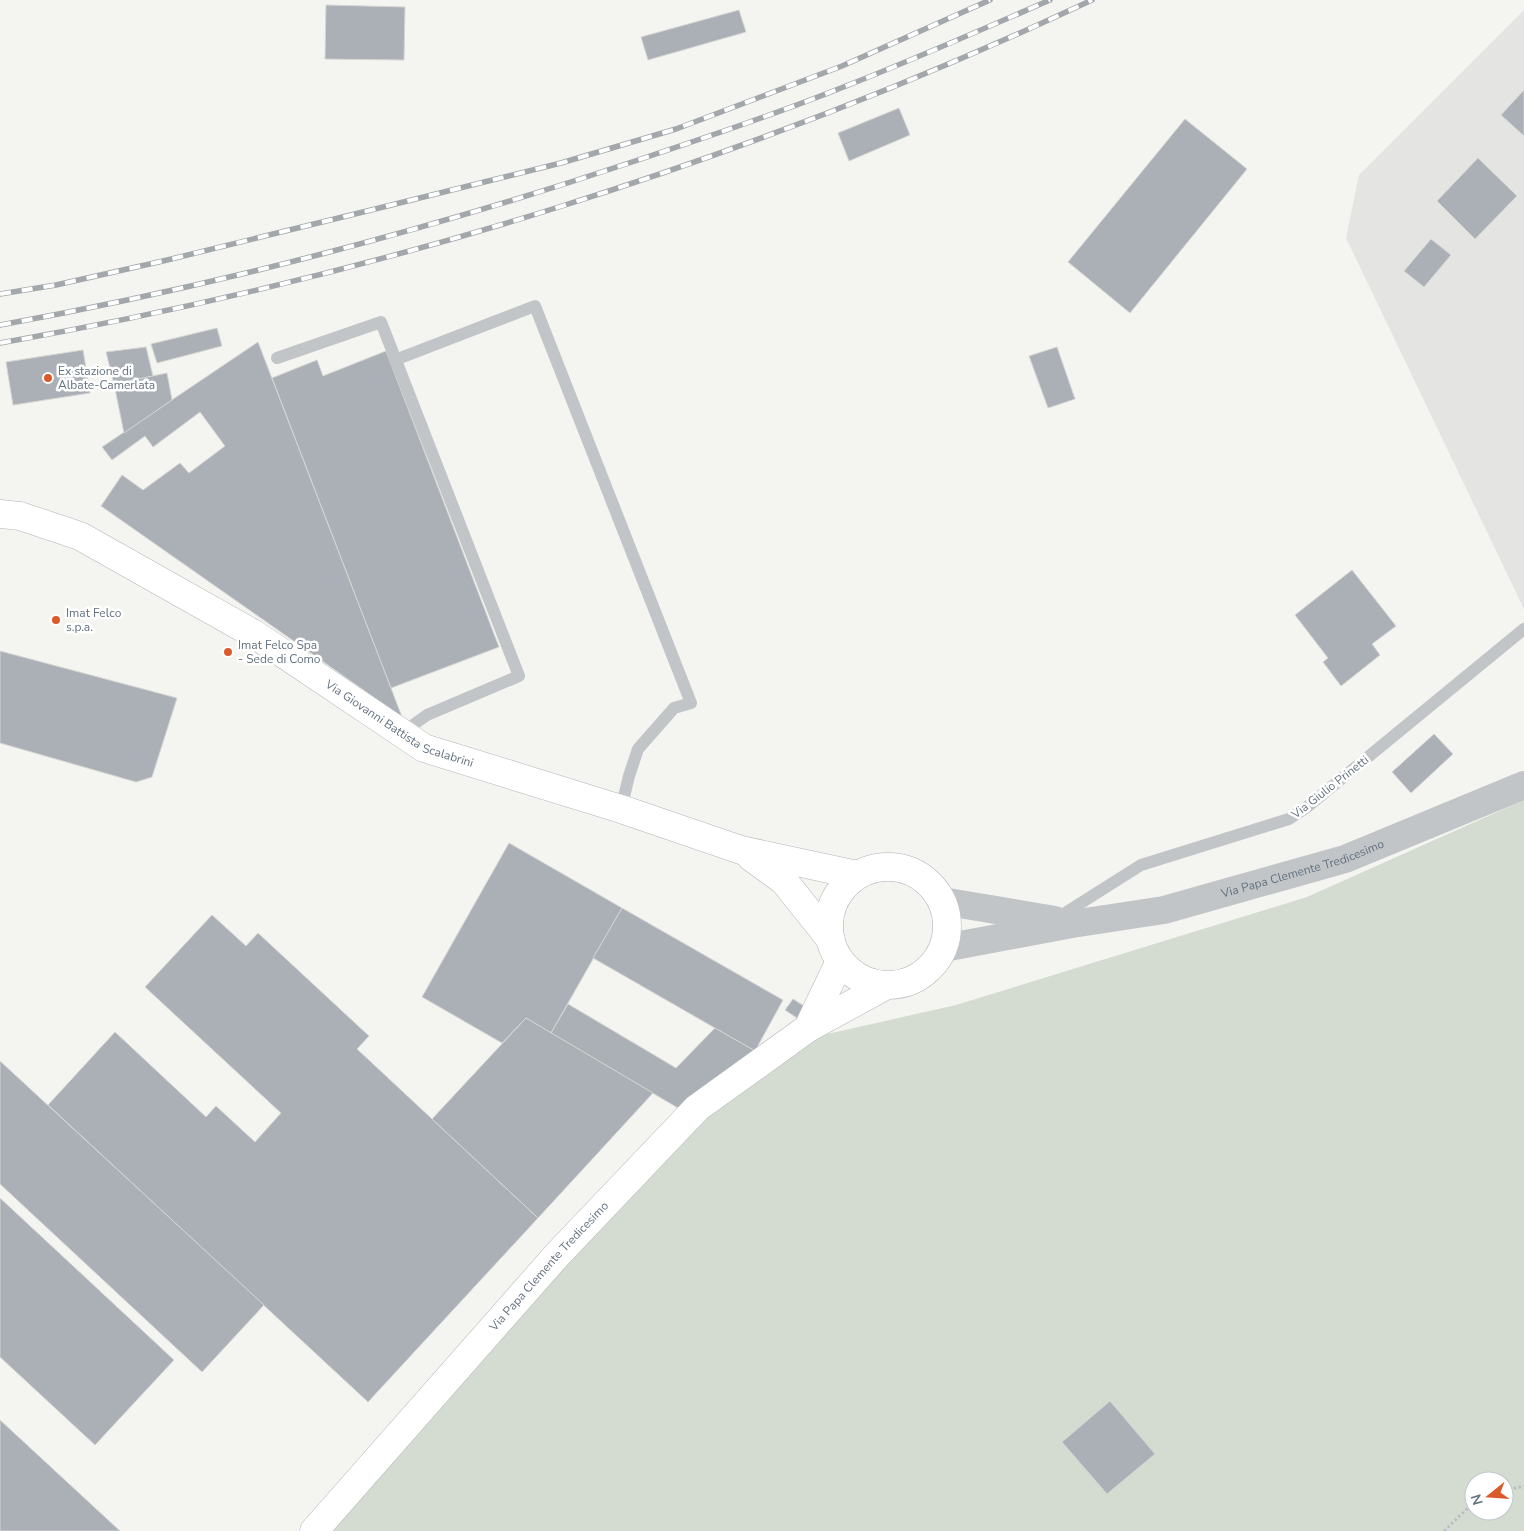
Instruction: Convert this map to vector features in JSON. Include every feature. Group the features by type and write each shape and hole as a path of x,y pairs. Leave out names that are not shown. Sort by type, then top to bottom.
{"main road":[{"name":"Via Giovanni Battista Scalabrini","path":"0,514 20,516 80,536 254,634 424,748 621,809 742,850 858,876"},
{"name":"Via Giovanni Battista Scalabrini","path":"742,850 784,881 836,950"},
{"path":"877,868 908,870 928,882 942,901 948,924 944,948 932,966 914,980 886,986 858,977 836,950 830,920 836,899 842,889 858,876 877,868"},
{"name":"Via Papa Clemente Tredicesimo","path":"808,1028 836,950"},
{"name":"Via Papa Clemente Tredicesimo","path":"314,1531 557,1255 697,1108 808,1028 886,986"}],"street":[{"name":"Via Papa Clemente Tredicesimo","path":"944,948 1063,922 1164,910 1345,859 1524,785"},
{"name":"Via Papa Clemente Tredicesimo","path":"942,901 1063,922"}],"lane":[{"path":"396,360 535,306 691,702 674,708 638,749 621,809"},
{"path":"277,358 381,322 519,676 427,714 402,733"},
{"name":"Via Giulio Prinetti","path":"1063,922 1141,865 1288,819 1307,807 1524,630"}],"path":[{"path":"1444,1531 1464,1512"}],"shaded area":[{"path":"1524,10 1524,609 1346,238 1359,175"},
{"path":"1524,800 1524,1531 325,1531 574,1244 713,1113 823,1035 956,1005 1307,897"}],"building":[{"path":"326,5 405,7 404,60 325,59"},
{"path":"739,10 746,32 648,60 641,37"},
{"path":"1524,90 1524,136 1501,115"},
{"path":"899,108 910,135 849,161 838,133"},
{"path":"1185,119 1247,169 1130,313 1068,262"},
{"path":"1478,158 1517,196 1475,239 1437,201"},
{"path":"1431,239 1451,255 1424,287 1404,271"},
{"path":"217,328 222,346 157,363 151,344"},
{"path":"258,342 402,717 101,506 122,475 143,490 180,463 189,473 225,446 200,412 153,447 145,436 112,460 102,447"},
{"path":"146,347 153,376 114,384 106,352"},
{"path":"1057,347 1075,399 1048,408 1029,356"},
{"name":"Ex stazione di Albate-Camerlata","path":"83,350 90,393 13,405 6,362"},
{"path":"386,351 499,647 391,688 272,378 317,360 323,376"},
{"path":"167,373 172,400 124,433 114,384"},
{"path":"1352,570 1396,626 1372,644 1380,655 1341,686 1323,662 1328,658 1295,615"},
{"path":"0,651 177,698 152,777 136,782 0,743"},
{"path":"1434,734 1453,754 1411,793 1392,772"},
{"path":"509,843 622,908 551,1033 526,1018 502,1043 422,997"},
{"path":"622,908 783,1000 755,1051 593,958"},
{"path":"212,915 246,946 258,933 369,1036 357,1049 538,1218 368,1402 48,1105 115,1032 206,1117 216,1106 255,1142 281,1113 145,987"},
{"path":"793,999 804,1006 797,1018 785,1010"},
{"path":"568,1004 676,1068 715,1028 755,1051 678,1108 551,1033"},
{"path":"526,1018 653,1093 538,1218 432,1119"},
{"path":"0,1061 264,1305 202,1372 0,1184"},
{"path":"0,1198 174,1360 95,1445 0,1357"},
{"path":"1110,1401 1155,1454 1107,1494 1062,1442"},
{"path":"0,1420 120,1531 0,1531"}],"railway":[{"path":"0,294 56,285 163,261 561,163 676,129 842,66 990,0"},
{"path":"0,325 160,293 319,255 398,234 554,187 767,116 872,76 1050,0"},
{"path":"0,343 141,316 281,284 420,248 557,208 694,162 828,113 961,59 1092,0"}],"place":[{"name":"Ex stazione di Albate-Camerlata","path":"48,378"},
{"name":"Imat Felco s.p.a.","path":"56,620"},
{"name":"Imat Felco Spa - Sede di Como","path":"228,652"}]}
